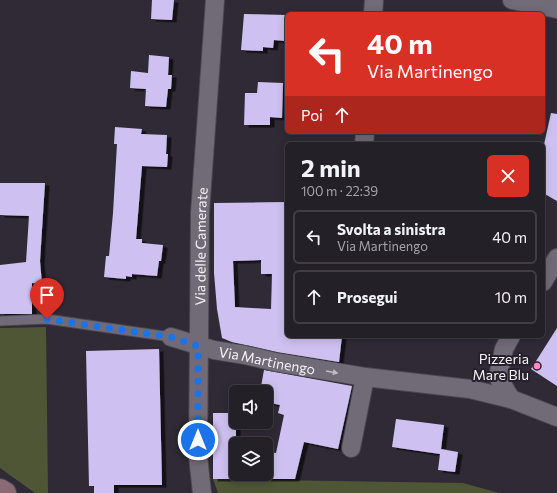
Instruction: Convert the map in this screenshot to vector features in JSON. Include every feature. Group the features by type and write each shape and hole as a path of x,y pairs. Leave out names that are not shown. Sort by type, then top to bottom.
{"street":[{"name":"Via delle Camerate","path":"202,493 198,456 200,213 215,0"},
{"path":"373,12 374,0"},
{"path":"514,4 557,9"},
{"path":"545,279 557,258"},
{"name":"Via Martinengo","path":"171,337 198,346 275,362 365,377 470,389 511,399 557,417"},
{"path":"510,338 504,349 498,377 511,399"},
{"path":"351,448 365,377"},
{"path":"0,490 5,493"}],"lane":[{"path":"0,320 47,319 171,337"}],"green space":[{"path":"46,327 48,493 35,493 0,468 0,328"},
{"path":"213,479 229,479 229,481 273,480 463,483 499,493 218,493"}],"building":[{"path":"152,0 174,0 172,20 151,19"},
{"path":"244,14 285,15 285,41 274,40 273,48 263,47 263,51 241,50"},
{"path":"149,55 169,57 168,75 172,75 171,89 168,89 166,107 145,106 146,89 130,88 131,71 148,73"},
{"path":"258,82 283,83 282,118 270,117 270,125 244,125 245,93 257,93"},
{"path":"551,113 557,114 557,201 545,194 545,142"},
{"path":"115,127 142,129 141,134 167,135 167,167 142,166 136,239 142,239 142,243 163,245 157,276 132,274 132,277 126,276 126,279 104,277 106,256 109,256 113,213 117,144 114,144"},
{"path":"0,183 45,183 40,261 42,284 32,283 32,314 0,314 0,265 26,262 29,216 0,215"},
{"path":"285,202 285,338 342,338 339,362 277,352 232,342 222,338 217,309 214,273 214,203","holes":["261,260 261,274 272,274 271,309 235,307 233,261"]},
{"path":"557,328 557,386 531,369"},
{"path":"159,349 162,485 114,485 114,493 94,493 94,486 89,486 86,351"},
{"path":"264,370 352,386 338,449 304,442 295,479 273,479 273,453 276,453 284,415 278,413 280,405 273,404 273,385 261,385"},
{"path":"213,413 229,413 229,429 236,429 236,437 229,437 229,479 213,479"},
{"path":"396,419 444,425 441,449 458,452 455,472 438,470 440,454 392,447"}],"place":[{"name":"Pizzeria Mare Blu","path":"537,366"}],"route":[{"path":"47,319 171,337 198,346 198,440"}]}
